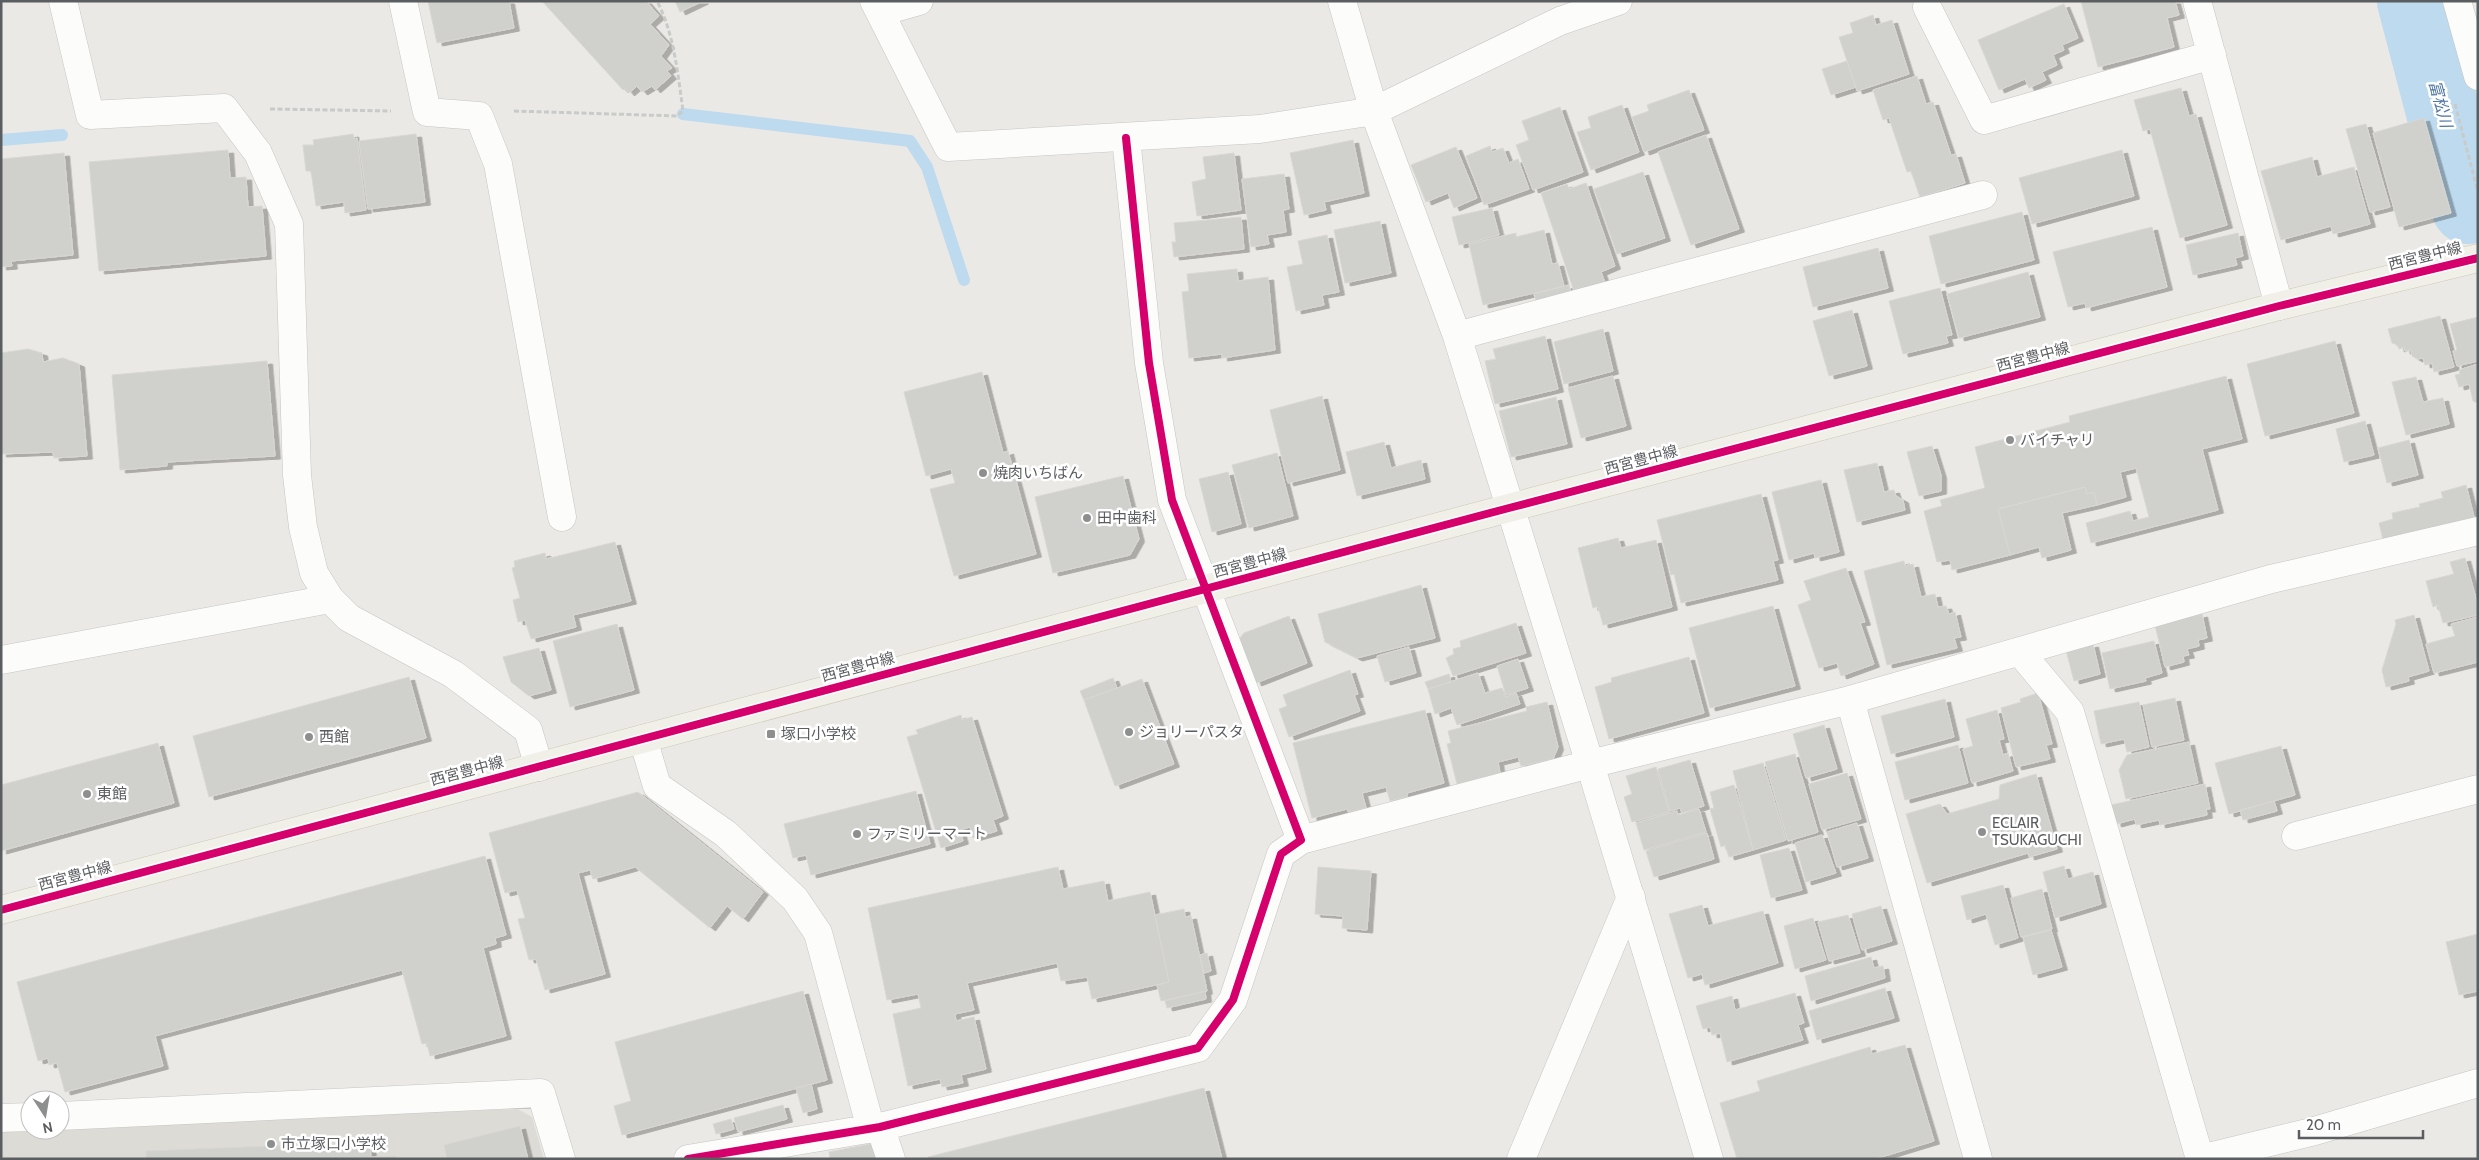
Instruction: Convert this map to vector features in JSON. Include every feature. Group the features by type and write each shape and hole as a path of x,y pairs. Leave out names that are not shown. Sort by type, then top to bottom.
{"main road":[{"name":"西宮豊中線","path":"1,910 1509,508 2279,306 2478,258"}],"street":[{"path":"63,1 90,114 224,108 258,153 289,224 297,475 309,559 314,573 330,599 349,618 453,674 528,730 539,766"},
{"path":"403,1 427,112 478,116 498,164 562,517"},
{"path":"919,1 877,6 948,148 1260,129 1374,111 1560,21 1618,1"},
{"path":"1342,1 1374,111 1457,336 1631,897 1709,1159"},
{"path":"2197,1 2279,306"},
{"path":"2457,1 2478,76"},
{"path":"1927,7 1984,120 2212,55"},
{"path":"1126,138 1150,363 1172,500 1301,840"},
{"path":"1457,336 1983,195"},
{"path":"688,1159 876,1128 1198,1048 1233,1000 1281,854 1301,840 1590,764 1850,700 2271,579 2478,531"},
{"path":"1,660 330,599"},
{"path":"2020,652 2070,712 2200,1159 2312,1132 2478,1083"},
{"path":"1850,700 1978,1159"},
{"path":"642,739 656,786 726,834 795,900 818,933 876,1128 891,1159"},
{"path":"2296,836 2478,789"},
{"path":"1521,1159 1631,897"},
{"path":"70,1116 541,1093 561,1159"},
{"path":"1,1118 20,1117"}],"path":[{"path":"478,116 493,110 677,116 683,111 677,67 673,47 657,1"},
{"path":"224,108 427,112"}],"shaded area":[{"name":"市立塚口小学校","path":"518,1109 532,1117 544,1159 1,1159 1,1128 20,1129 20,1140 70,1140 70,1126"}],"building":[{"path":"428,1 509,1 514,28 437,43"},
{"path":"542,1 646,1 659,16 650,24 669,45 661,56 672,68 667,71 671,76 655,90 652,86 642,92 637,86 629,93 625,88 623,90"},
{"path":"675,1 703,1 680,12"},
{"path":"2081,1 2175,1 2179,15 2167,18 2174,47 2098,67"},
{"path":"2064,4 2078,38 2062,45 2064,50 2053,55 2057,65 2042,72 2046,80 2029,88 2025,79 1999,90 1978,40"},
{"path":"1873,15 1876,25 1892,20 1909,74 1857,91 1839,37 1853,33 1850,23"},
{"path":"1847,61 1856,87 1831,95 1822,69"},
{"path":"1917,76 1926,104 1933,102 1951,155 1956,154 1965,183 1920,197 1911,171 1907,172 1889,118 1883,120 1873,90"},
{"path":"2181,88 2189,116 2196,114 2227,225 2180,238 2150,129 2143,131 2134,100"},
{"path":"1689,90 1704,130 1644,152 1632,117 1649,111 1647,105"},
{"path":"1622,105 1639,152 1591,170 1577,132 1591,128 1588,117"},
{"path":"1560,107 1583,172 1533,190 1516,145 1529,140 1522,121"},
{"path":"2424,118 2451,213 2399,227 2373,133"},
{"path":"2366,124 2390,207 2370,212 2346,129"},
{"path":"353,134 354,139 357,138 366,210 345,213 344,202 316,206 311,171 306,171 303,145 314,145 313,140"},
{"path":"416,134 425,202 368,209 359,141"},
{"path":"1706,135 1739,229 1691,245 1658,152"},
{"path":"1353,140 1364,193 1324,202 1326,210 1304,215 1290,153"},
{"path":"1490,146 1492,152 1503,148 1509,163 1518,159 1529,189 1484,205 1466,156"},
{"path":"1456,147 1477,198 1454,208 1448,193 1426,202 1411,165"},
{"path":"228,150 230,178 246,177 248,207 262,206 266,256 99,271 89,162"},
{"path":"2122,150 2134,196 2032,224 2019,178"},
{"path":"64,153 73,255 11,261 12,266 1,267 1,159"},
{"path":"1234,153 1241,210 1197,216 1192,182 1206,179 1203,157"},
{"path":"2312,157 2317,177 2354,167 2370,224 2333,234 2331,226 2281,240 2261,171"},
{"path":"1643,172 1665,238 1617,254 1594,189"},
{"path":"1284,174 1289,209 1283,210 1286,232 1267,235 1269,244 1251,247 1242,179"},
{"path":"1586,183 1615,266 1601,272 1605,283 1575,294 1541,193 1567,184 1569,189"},
{"path":"1492,208 1499,235 1459,245 1452,217"},
{"path":"2022,212 2034,260 1941,284 1929,236"},
{"path":"1241,217 1244,249 1174,257 1172,242 1176,242 1174,223"},
{"path":"1380,221 1391,273 1345,283 1334,230"},
{"path":"2152,227 2167,287 2086,308 2085,303 2068,307 2053,252"},
{"path":"1544,230 1552,264 1558,263 1564,286 1483,305 1469,244 1516,233 1516,237"},
{"path":"2238,233 2243,256 2235,258 2237,265 2193,275 2186,245"},
{"path":"1327,235 1339,292 1322,295 1324,305 1296,311 1287,267 1303,264 1298,241"},
{"path":"1878,248 1888,288 1813,307 1803,267"},
{"path":"1237,269 1238,281 1268,277 1275,350 1222,358 1222,354 1189,358 1182,292 1189,291 1187,274"},
{"path":"2028,272 2040,317 1959,338 1947,294"},
{"path":"1569,285 1572,297 1537,305 1534,294"},
{"path":"1940,288 1952,335 1946,336 1948,343 1903,354 1889,301"},
{"path":"1852,310 1867,366 1829,376 1813,321"},
{"path":"2440,316 2454,367 2434,372 2432,363 2425,365 2423,358 2417,359 2412,356 2411,350 2405,351 2404,347 2399,349 2398,345 2392,343 2388,329"},
{"path":"2478,317 2478,361 2457,366 2453,351 2457,350 2450,324"},
{"path":"1603,329 1613,371 1564,384 1554,342"},
{"path":"1545,336 1558,389 1495,404 1485,361 1496,359 1493,349"},
{"path":"2335,341 2354,413 2265,436 2247,364"},
{"path":"28,349 42,353 43,362 63,358 79,364 87,456 54,458 53,452 1,454 1,353"},
{"path":"267,361 275,456 167,462 167,466 120,470 112,375"},
{"path":"2478,364 2477,403 2473,401 2469,384 2459,387 2455,375 2460,374 2459,370"},
{"name":"焼肉いちばん","path":"982,372 1003,453 1008,451 1036,554 954,576 930,489 955,483 951,469 926,476 904,392"},
{"path":"1613,376 1626,426 1581,438 1568,388"},
{"path":"2226,376 2242,439 2202,449 2218,510 2091,543 2086,523 2130,511 2133,521 2149,517 2136,468 2120,472 2126,497 2097,505 2094,492 2087,494 2085,487 1998,509 2010,555 1952,570 1950,560 1937,562 1924,511 1942,506 1940,500 1985,488 1975,447 2070,422 2069,416"},
{"path":"2416,377 2423,402 2443,398 2449,424 2406,435 2392,382"},
{"path":"1322,396 1340,470 1288,483 1270,410"},
{"path":"1556,397 1567,444 1511,457 1499,411"},
{"path":"2365,421 2374,455 2344,462 2336,429"},
{"path":"2409,440 2418,475 2387,483 2378,448"},
{"path":"1384,442 1391,468 1421,460 1425,479 1357,496 1346,452"},
{"path":"1932,446 1941,475 1941,491 1919,496 1907,452"},
{"path":"1277,453 1293,516 1249,528 1232,465"},
{"path":"1877,463 1884,492 1894,490 1896,496 1903,500 1905,510 1857,522 1844,470"},
{"path":"1228,472 1241,524 1212,532 1199,479"},
{"name":"田中歯科","path":"1123,476 1139,539 1130,555 1053,573 1035,497"},
{"path":"1821,480 1839,552 1815,558 1814,553 1789,560 1772,492"},
{"path":"2466,485 2475,521 2384,544 2379,523 2393,519 2392,513 2420,507 2419,504 2443,498 2441,492"},
{"path":"2085,487 2087,494 2094,492 2097,505 2062,513 2071,550 2042,558 2039,547 2010,555 1998,509"},
{"path":"1761,494 1778,560 1773,561 1778,580 1681,603 1674,574 1671,575 1657,520"},
{"path":"1618,538 1621,548 1656,540 1672,607 1603,625 1598,606 1593,608 1578,548"},
{"path":"615,542 631,601 573,615 576,627 531,639 525,620 518,622 513,600 520,598 512,568 515,567 514,561 545,553 546,559"},
{"path":"2465,558 2478,606 2478,615 2443,623 2438,605 2433,607 2426,581 2454,574 2450,562"},
{"path":"1904,561 1905,566 1913,564 1921,597 1935,594 1938,607 1946,606 1949,614 1955,612 1961,637 1954,638 1957,648 1887,665 1864,571"},
{"path":"1846,568 1865,622 1860,623 1874,664 1841,676 1837,663 1819,668 1798,605 1811,600 1804,581"},
{"path":"1421,585 1435,638 1357,658 1325,642 1318,614"},
{"path":"1773,606 1795,686 1710,708 1689,628"},
{"path":"2202,614 2207,638 2198,640 2199,646 2187,649 2189,655 2183,656 2184,662 2165,667 2155,625"},
{"path":"2414,615 2429,671 2408,677 2409,681 2386,687 2382,670 2396,624 2395,620"},
{"path":"1289,616 1307,663 1256,683 1239,639 1244,633"},
{"path":"2478,617 2478,662 2434,673 2426,644 2455,636 2451,624"},
{"path":"1516,623 1526,653 1453,676 1446,658 1454,654 1453,649 1461,647 1460,641"},
{"path":"617,624 634,690 570,707 553,641"},
{"path":"2154,641 2162,673 2145,678 2146,681 2110,689 2102,653"},
{"path":"2093,644 2100,674 2074,681 2066,650"},
{"path":"1409,647 1416,673 1385,682 1377,656"},
{"path":"539,648 551,690 529,696 511,682 503,657"},
{"path":"1689,657 1704,713 1609,739 1595,687 1612,682 1611,678"},
{"path":"1518,659 1528,688 1506,695 1497,666"},
{"path":"1350,670 1358,694 1354,695 1360,711 1289,737 1279,709 1287,706 1283,695"},
{"path":"1478,673 1485,693 1502,688 1506,697 1516,693 1520,704 1457,725 1451,708 1435,714 1428,689"},
{"path":"1449,674 1451,682 1428,689 1425,682"},
{"name":"西館","path":"409,677 426,738 209,797 193,736"},
{"path":"1113,678 1117,688 1084,700 1080,691"},
{"name":"ジョリーパスタ","path":"1142,679 1174,764 1115,786 1084,700"},
{"path":"2038,693 2052,744 2046,745 2050,759 2016,767 2001,708 2021,702 2020,699"},
{"path":"2175,698 2184,740 2152,747 2143,705"},
{"path":"1945,699 1954,737 1891,754 1881,716"},
{"path":"1547,702 1558,747 1553,759 1521,766 1518,757 1498,762 1500,773 1457,784 1447,744 1451,743 1448,731 1527,711 1526,707"},
{"path":"2139,702 2149,747 2127,752 2124,739 2101,744 2094,711"},
{"path":"1425,710 1444,783 1407,793 1407,797 1390,801 1386,787 1362,793 1366,808 1348,812 1347,809 1312,818 1293,743"},
{"path":"1997,710 2004,739 1999,740 2003,755 2008,753 2013,771 1972,783 1963,749 1973,746 1966,719"},
{"path":"961,715 962,720 972,717 1003,816 993,820 997,831 973,838 970,827 960,830 963,841 941,848 907,737 918,734 916,730"},
{"path":"1824,725 1837,769 1806,778 1793,734"},
{"path":"2189,742 2198,783 2126,799 2119,770 2127,755"},
{"name":"東館","path":"158,743 174,803 1,851 1,785"},
{"path":"1958,745 1968,783 1905,800 1895,762"},
{"path":"2281,746 2295,795 2229,814 2215,763"},
{"path":"1795,754 1818,832 1788,841 1765,762"},
{"path":"1690,760 1704,806 1682,813 1680,808 1670,811 1658,769"},
{"path":"1763,763 1786,840 1753,850 1733,771"},
{"path":"1656,767 1669,812 1632,822 1624,797 1632,794 1626,776"},
{"path":"1847,773 1861,819 1822,830 1809,784"},
{"name":"ECLAIR TSUKAGUCHI","path":"2036,774 2057,849 2029,857 2028,853 1927,883 1906,814 1940,804 1947,814 1999,799 2000,785"},
{"path":"2205,784 2210,809 2206,809 2207,815 2160,825 2159,820 2136,825 2135,819 2116,824 2111,805"},
{"path":"1734,785 1753,850 1729,857 1725,845 1721,847 1710,809 1714,808 1710,792"},
{"name":"ファミリーマート","path":"916,791 930,844 811,875 806,855 793,858 784,824"},
{"path":"638,792 763,892 743,919 727,906 710,928 635,867 593,879 590,870 578,873 605,974 545,990 536,959 529,960 518,919 525,918 517,890 505,893 489,833"},
{"path":"2274,801 2277,811 2243,820 2240,810"},
{"path":"1699,809 1706,832 1644,850 1636,823 1677,811 1678,815"},
{"path":"1857,823 1868,858 1837,867 1827,832"},
{"path":"1707,833 1714,859 1654,877 1646,851"},
{"path":"1822,835 1836,873 1806,882 1795,843"},
{"path":"1789,848 1802,890 1771,898 1760,855"},
{"path":"485,856 506,935 495,938 496,944 483,948 506,1036 430,1056 427,1043 422,1044 402,970 155,1036 163,1066 70,1091 64,1090 57,1063 49,1065 48,1058 38,1061 17,982"},
{"path":"2064,866 2068,879 2093,872 2101,904 2055,918 2043,872"},
{"path":"1058,867 1063,889 1104,881 1108,901 1150,892 1169,982 1092,999 1087,977 1061,981 1057,963 967,983 974,1010 955,1014 956,1021 974,1017 986,1069 961,1075 963,1083 942,1087 940,1079 908,1086 893,1014 921,1008 918,994 887,1000 868,908"},
{"path":"1318,867 1371,871 1367,930 1342,928 1343,916 1315,914"},
{"path":"2003,885 2018,938 1995,945 1986,914 1967,920 1961,896"},
{"path":"2042,889 2052,929 2021,937 2011,898"},
{"path":"1702,905 1708,926 1763,911 1778,963 1705,985 1702,974 1688,978 1669,914"},
{"path":"1881,906 1892,941 1862,950 1852,914"},
{"path":"1184,909 1185,917 1191,916 1207,991 1161,1001 1157,985 1169,982 1155,915"},
{"path":"1848,915 1860,953 1829,961 1818,922"},
{"path":"1813,918 1826,960 1795,969 1784,926"},
{"path":"2051,930 2062,967 2033,975 2023,937"},
{"path":"2478,934 2478,991 2459,995 2446,942"},
{"path":"1207,953 1211,971 1204,973 1200,955"},
{"path":"1871,957 1874,968 1883,966 1885,978 1811,1001 1805,976"},
{"path":"1885,988 1894,1018 1817,1040 1809,1011"},
{"path":"803,991 827,1080 622,1135 614,1106 631,1101 615,1042"},
{"path":"1205,991 1206,999 1167,1008 1165,1001"},
{"path":"1795,993 1804,1023 1798,1025 1803,1040 1727,1062 1720,1033 1712,1035 1710,1027 1703,1029 1696,1006 1732,996 1735,1010"},
{"path":"1905,1045 1934,1141 1875,1159 1737,1159 1720,1103 1760,1091 1757,1081 1870,1047 1872,1054"},
{"path":"811,1084 817,1109 803,1113 796,1088"},
{"path":"1204,1088 1222,1159 928,1159 928,1157"},
{"path":"783,1105 787,1119 738,1132 734,1118"},
{"path":"731,1119 734,1129 716,1134 713,1124"},
{"path":"520,1126 528,1159 447,1159 444,1145"},
{"path":"370,1142 371,1157 396,1156 396,1159 146,1159 146,1151"},
{"path":"875,1143 878,1159 830,1159 829,1152"}],"waterway":[{"name":"富松川","path":"2414,1 2468,207"},
{"path":"683,114 910,141 927,167 964,280"},
{"path":"1,140 62,135"}],"cycle path":[{"path":"688,1159 880,1127 1198,1048 1233,1000 1281,854 1301,840 1172,500 1149,363 1126,138"},
{"path":"1,910 1509,508 2279,306 2478,258"}],"place":[{"name":"バイチャリ","path":"2010,440"},
{"name":"焼肉いちばん","path":"983,473"},
{"name":"田中歯科","path":"1087,518"},
{"name":"ジョリーパスタ","path":"1129,732"},
{"name":"塚口小学校","path":"771,734"},
{"name":"西館","path":"309,737"},
{"name":"東館","path":"87,794"},
{"name":"ECLAIR TSUKAGUCHI","path":"1982,832"},
{"name":"ファミリーマート","path":"857,834"},
{"name":"市立塚口小学校","path":"271,1144"}]}
